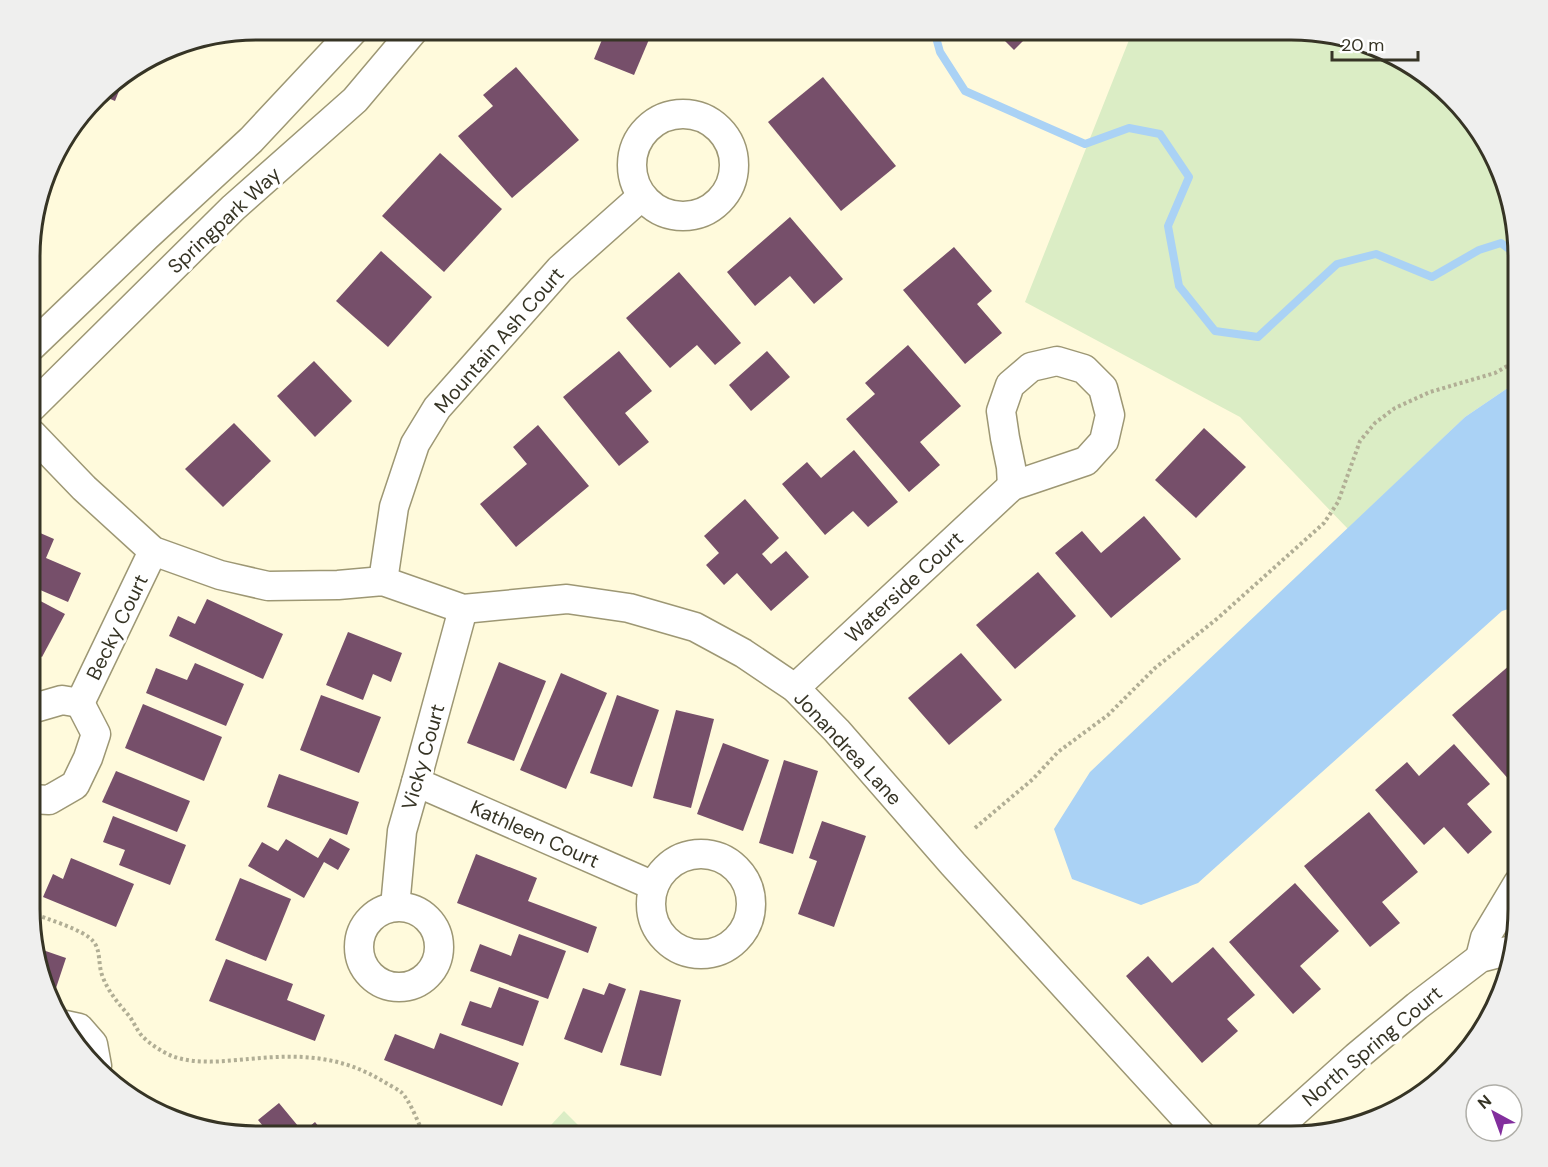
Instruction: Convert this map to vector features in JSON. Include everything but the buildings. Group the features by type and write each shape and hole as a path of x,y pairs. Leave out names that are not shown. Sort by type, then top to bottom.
{"street":[{"name":"Springpark Way","path":"40,338 251,140 345,40"},
{"name":"Springpark Way","path":"40,399 233,208 355,100 406,40"},
{"name":"Mountain Ash Court","path":"383,581 394,507 415,444 437,408 560,269 642,196"},
{"name":"Waterside Court","path":"795,688 1012,486 1086,461 1104,441 1110,414 1103,388 1084,369 1057,362 1031,367 1010,385 1001,411 1012,486"},
{"name":"Jonandrea Lane","path":"40,442 84,488 153,550 220,574 268,586 338,585 383,581 463,609 567,599 629,608 695,627 743,653 795,688 837,731 953,864 1193,1126"},
{"name":"Becky Court","path":"80,703 153,550"},
{"name":"Vicky Court","path":"395,907 402,831 463,609"},
{"name":"Becky Court","path":"40,706 62,700 80,703"},
{"name":"Becky Court","path":"40,800 49,801 75,785 88,758 96,734 80,703"},
{"name":"Kathleen Court","path":"416,782 654,886"},
{"path":"1480,958 1485,938 1508,900"},
{"name":"North Spring Court","path":"1279,1126 1417,1006 1480,958 1503,952"},
{"path":"75,1027 79,1028 93,1044 95,1054"}],"path":[{"path":"975,828 1033,778 1058,752 1108,715 1155,668 1218,618 1324,523 1338,502 1360,441 1375,423 1395,408 1430,392 1495,373 1508,366"},
{"path":"41,917 92,939 98,948 101,974 116,1001 142,1036 171,1056 190,1061 308,1056 354,1066 402,1093 419,1126"}],"green space":[{"path":"1129,40 1319,42 1373,57 1423,85 1454,114 1478,149 1496,188 1506,229 1508,388 1465,417 1348,529 1240,417 1025,302"},
{"path":"564,1111 579,1126 550,1126"}],"water":[{"path":"1508,388 1508,609 1502,611 1198,883 1141,905 1072,879 1054,829 1090,772 1465,417"}],"waterway":[{"path":"937,40 940,52 965,91 1085,144 1129,128 1160,134 1189,177 1168,226 1179,286 1215,331 1258,337 1337,264 1376,254 1432,277 1479,250 1501,243 1507,248"}]}
